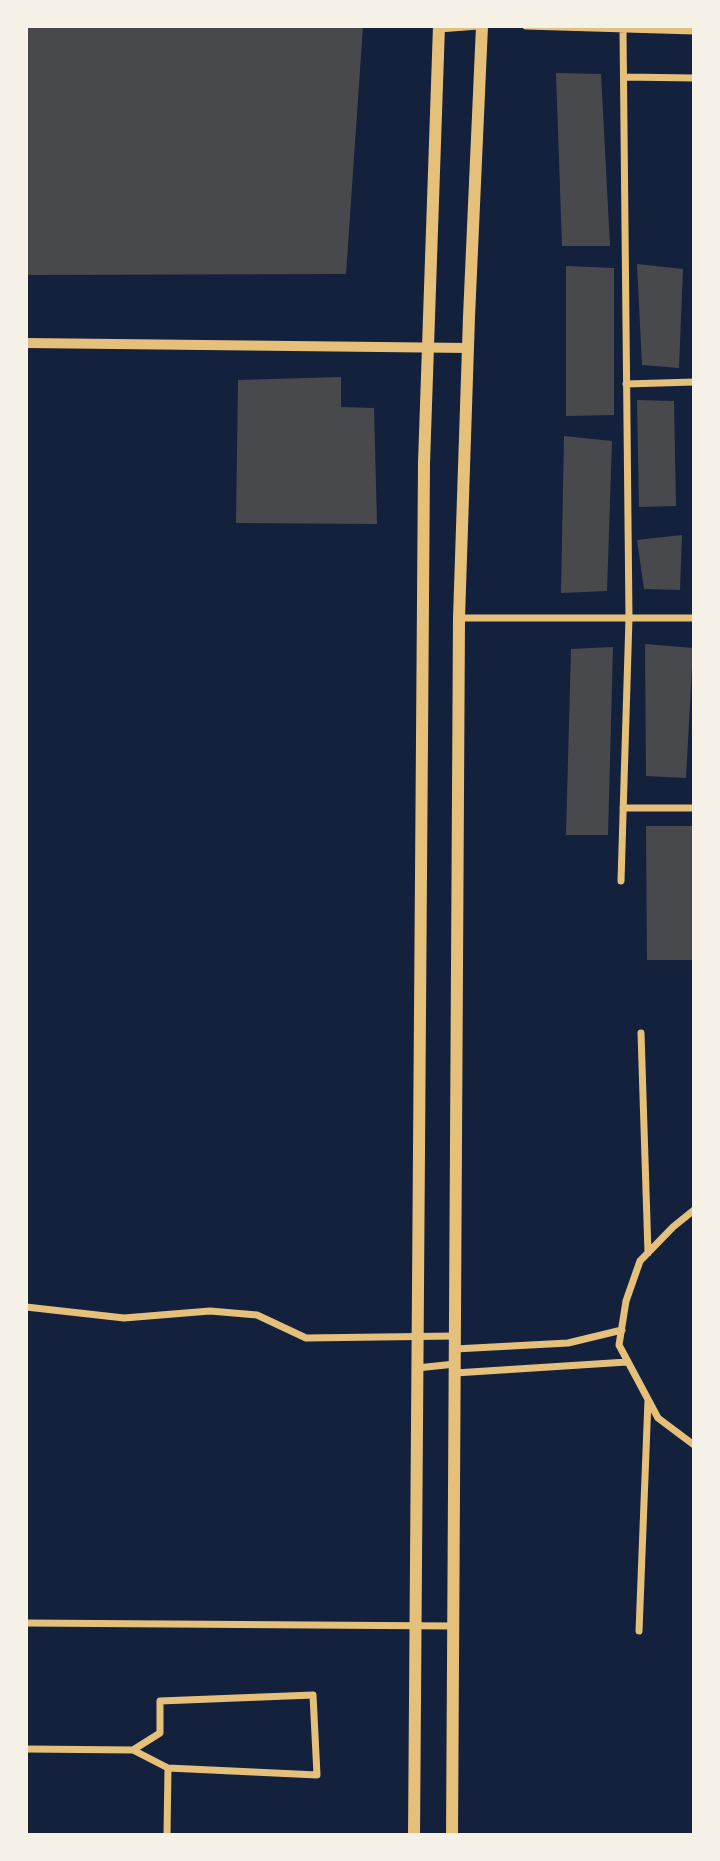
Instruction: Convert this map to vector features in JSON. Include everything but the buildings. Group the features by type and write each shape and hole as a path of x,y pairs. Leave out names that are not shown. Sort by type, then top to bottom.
{"main road":[{"path":"452,1835 459,618 480,26"},
{"path":"414,1835 424,463 439,27"}],"street":[{"path":"439,27 480,26"},
{"path":"526,26 694,31"},
{"path":"621,881 629,618 623,30"},
{"path":"624,77 694,78"},
{"path":"26,343 468,348"},
{"path":"626,384 694,382"},
{"path":"459,618 694,618"},
{"path":"623,808 694,808"},
{"path":"641,1033 648,1253"},
{"path":"694,1210 640,1261 626,1301 619,1345 658,1418 694,1446"},
{"path":"26,1307 124,1318 210,1311 257,1315 306,1338 455,1336"},
{"path":"455,1349 568,1343 622,1330"},
{"path":"417,1368 627,1362"},
{"path":"639,1631 648,1400"},
{"path":"26,1623 453,1626"},
{"path":"26,1749 132,1750 168,1768 317,1775 313,1695 160,1701 160,1733 132,1750"},
{"path":"167,1835 168,1768"}]}
